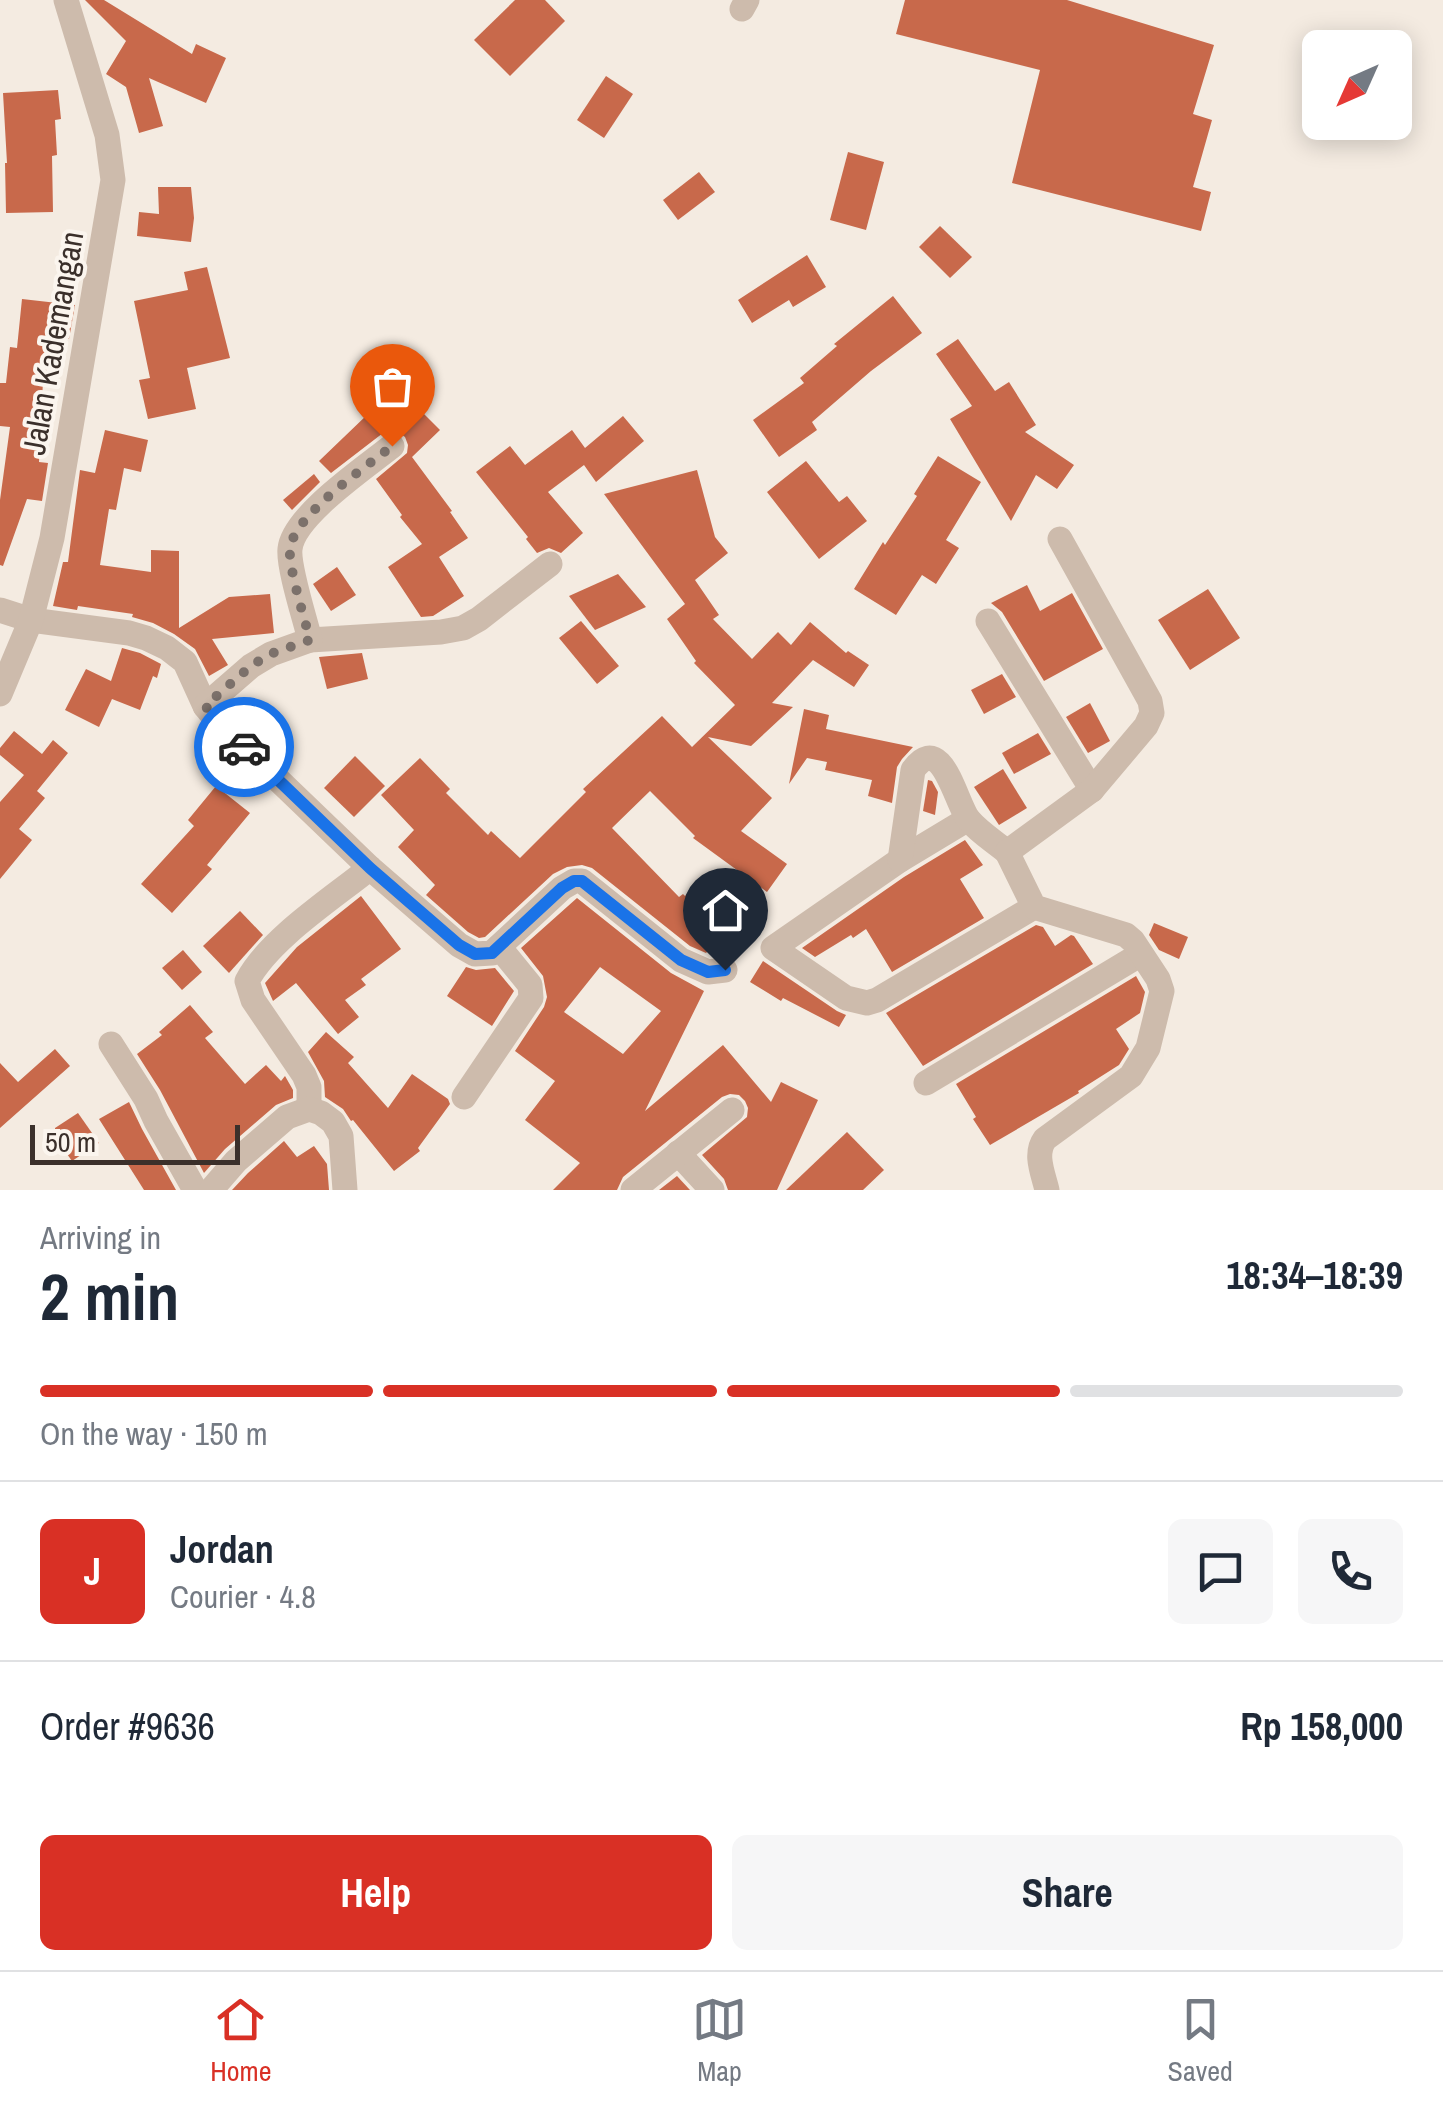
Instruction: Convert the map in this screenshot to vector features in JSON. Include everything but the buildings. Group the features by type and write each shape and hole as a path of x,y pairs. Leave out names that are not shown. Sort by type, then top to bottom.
{"street":[{"name":"Jalan Kademangan","path":"0,694 31,620 52,538 113,180 107,134 66,0"},
{"path":"310,640 289,552 293,535 307,515 392,446"},
{"path":"1007,852 1092,790 1146,726 1152,713 1150,701 1060,538"},
{"path":"205,706 270,654 310,640 462,628 550,564"},
{"path":"0,610 31,620 129,633 166,648 185,662 205,706 218,722 370,868 459,945 475,954 492,953 562,888 582,881 681,960 708,972 725,970"},
{"path":"988,621 1092,790"},
{"path":"900,860 913,770 924,759 932,758 942,763 968,819 1007,852 1034,907 1126,935 1158,979 1162,991 1148,1048 1137,1070 1040,1145 1038,1154 1046,1190"},
{"path":"968,819 900,860 773,948 846,998 867,1003 1034,907"},
{"path":"309,1109 309,1088 304,1075 252,1000 247,982 260,961 370,868"},
{"path":"464,1097 531,998 530,985 499,948"},
{"path":"926,1083 1141,954"},
{"path":"111,1044 195,1190"},
{"path":"211,1190 236,1161 287,1117 309,1109 332,1122 341,1136 346,1190"},
{"path":"632,1190 732,1110"},
{"path":"678,1153 712,1190"}],"way so far":[{"path":"244,747 205,706 270,654 310,640 289,552 293,535 307,515 392,446"}],"route":[{"path":"244,747 370,868 459,945 475,954 492,953 562,888 582,881 681,960 708,972 725,970"}]}
